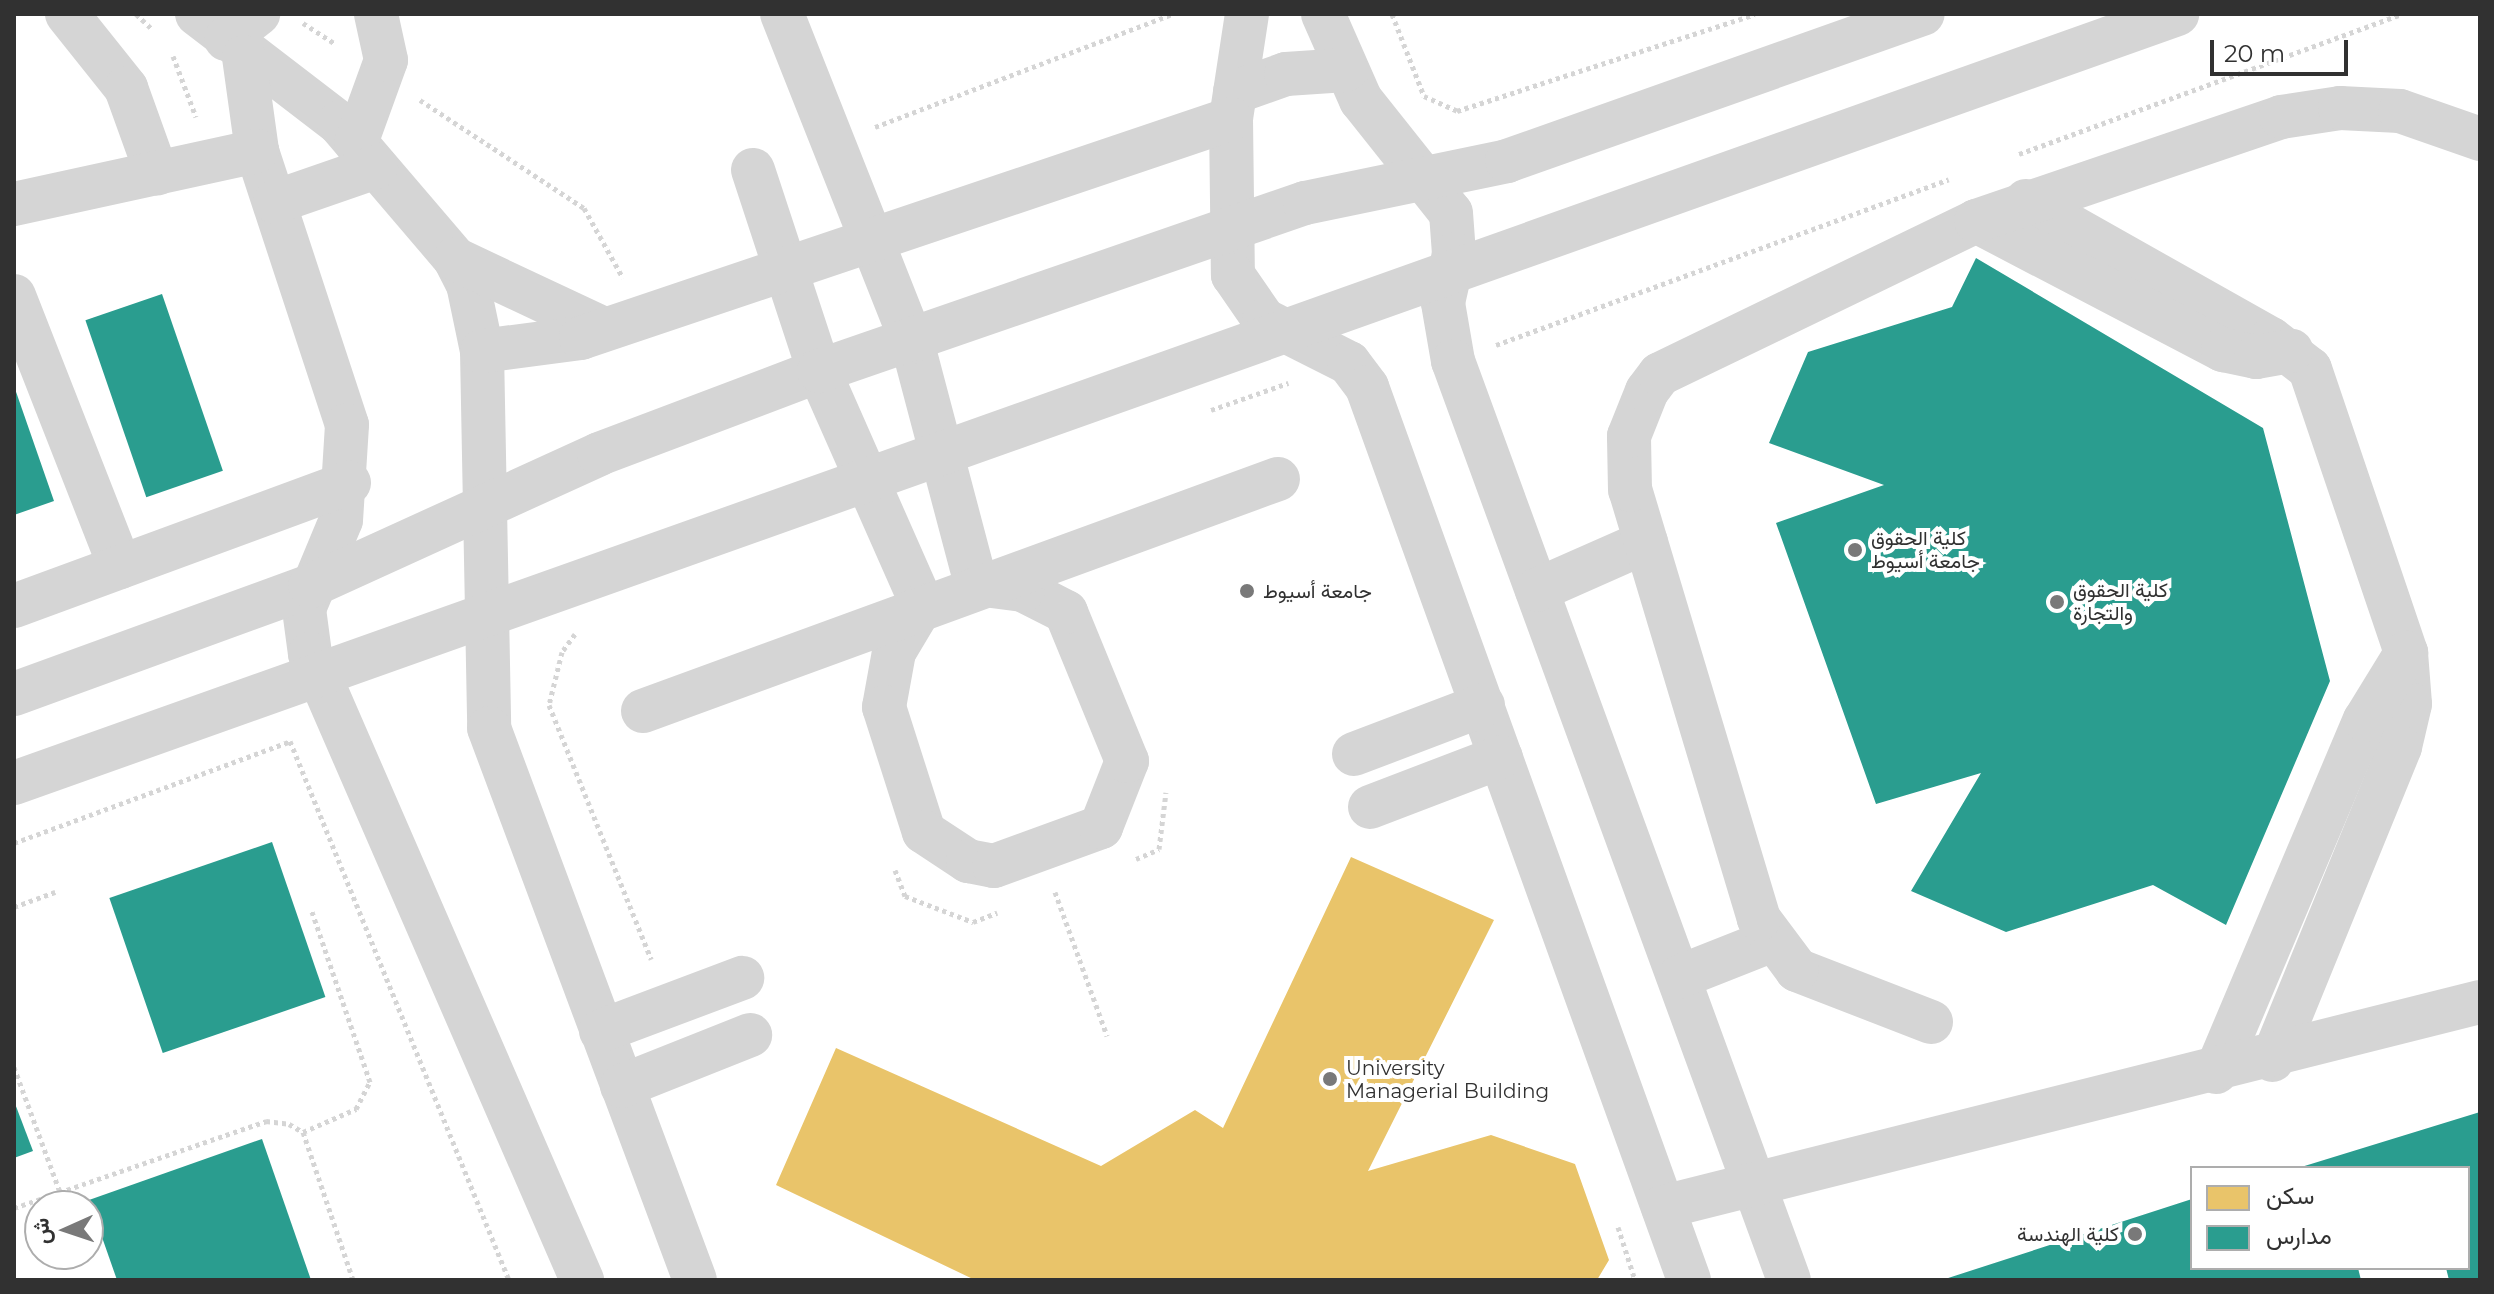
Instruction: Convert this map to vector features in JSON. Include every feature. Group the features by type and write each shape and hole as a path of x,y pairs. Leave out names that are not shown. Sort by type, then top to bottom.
{"lane":[{"path":"67,14 126,88 157,174"},
{"path":"366,155 382,75 385,36 376,14"},
{"path":"782,14 912,342 944,451 976,584"},
{"path":"1247,14 1233,106 1227,235 1240,292 1279,330 1349,363 1367,387 1689,1280"},
{"path":"1323,14 1346,70 1381,128 1429,179 1451,213 1443,317 1453,361 1789,1280"},
{"path":"14,694 310,586 599,454 819,371 1227,235 1345,191 1429,179 1507,161 1923,14"},
{"path":"14,783 1448,272 2119,23 2177,14"},
{"path":"218,34 341,397 349,483 329,554 310,586 305,632 318,676 582,1280"},
{"path":"218,34 294,86 366,155 455,259 476,311 482,351 489,728 695,1280"},
{"path":"482,351 532,349 621,323 872,239 1233,106 1286,74 1346,70"},
{"path":"1931,1022 1797,970 1770,941 1646,542 1627,463 1637,411 1660,374 1976,221 2026,201 2281,117 2340,108 2400,111 2480,139"},
{"path":"14,204 257,151"},
{"path":"275,202 366,155"},
{"path":"753,170 819,371 862,481 922,605"},
{"path":"2026,201 2291,351 2322,391 2406,653 2410,704 2400,747 2272,1060"},
{"path":"1976,221 2223,350 2256,357 2291,351"},
{"path":"455,259 621,323"},
{"path":"15,304 120,567"},
{"path":"643,711 976,584 1278,479"},
{"path":"14,606 349,483"},
{"path":"1537,590 1646,542"},
{"path":"922,605 894,652 884,707 924,832 968,861 994,866 1101,827 1127,761 1066,612 1023,590 976,584"},
{"path":"2216,1072 2365,720 2406,653"},
{"path":"1354,754 1483,705"},
{"path":"1370,807 1501,757"},
{"path":"1679,977 1770,941"},
{"path":"601,1031 742,978"},
{"path":"1663,1207 2272,1060 2480,1002"},
{"path":"622,1086 750,1035"}],"path":[{"path":"136,14 158,35"},
{"path":"289,14 584,208 609,242 621,323"},
{"path":"833,142 1173,14"},
{"path":"1392,14 1424,96 1457,111 1755,14"},
{"path":"2002,160 2402,14"},
{"path":"211,163 218,34"},
{"path":"1453,361 1957,176"},
{"path":"14,843 338,722"},
{"path":"290,741 509,1280"},
{"path":"1120,866 1159,849 1167,787"},
{"path":"889,852 905,896 973,922 1014,907"},
{"path":"1042,898 1068,887"},
{"path":"14,907 55,892"},
{"path":"1055,893 1107,1036"},
{"path":"66,1190 266,1121 303,1132 356,1109 370,1082 311,909"},
{"path":"14,1067 59,1190"},
{"path":"303,1132 353,1280"}],"building: سكن":[{"name":"University Managerial Building","path":"1351,857 1494,920 1368,1171 1491,1135 1575,1164 1609,1260 1597,1280 975,1280 776,1185 836,1048 1101,1166 1195,1110 1223,1128"}],"building: مدارس":[{"name":"كلية الحقوق والتجارة","path":"1976,258 2263,428 2330,681 2226,925 2153,885 2006,932 1911,891 1981,773 1876,804 1776,523 1884,485 1769,443 1808,352 1952,307"},
{"path":"162,294 223,471 146,497 85,320"},
{"path":"14,386 54,501 14,515"},
{"path":"272,842 325,997 163,1053 109,898"},
{"path":"14,1101 33,1151 14,1158"},
{"path":"2480,1112 2480,1280 2449,1280 2446,1270 2470,1270 2470,1166 2304,1166"},
{"path":"262,1139 311,1280 117,1280 104,1243 104,1195"},
{"name":"كلية الهندسة","path":"2190,1200 2190,1270 2358,1270 2361,1280 1942,1280"}],"place":[{"name":"كلية الحقوق جامعة أسيوط","path":"1855,550"},
{"name":"جامعة أسيوط","path":"1247,591"},
{"name":"كلية الحقوق والتجارة","path":"2057,602"},
{"name":"University Managerial Building","path":"1330,1079"},
{"name":"كلية الهندسة","path":"2135,1234"}]}
